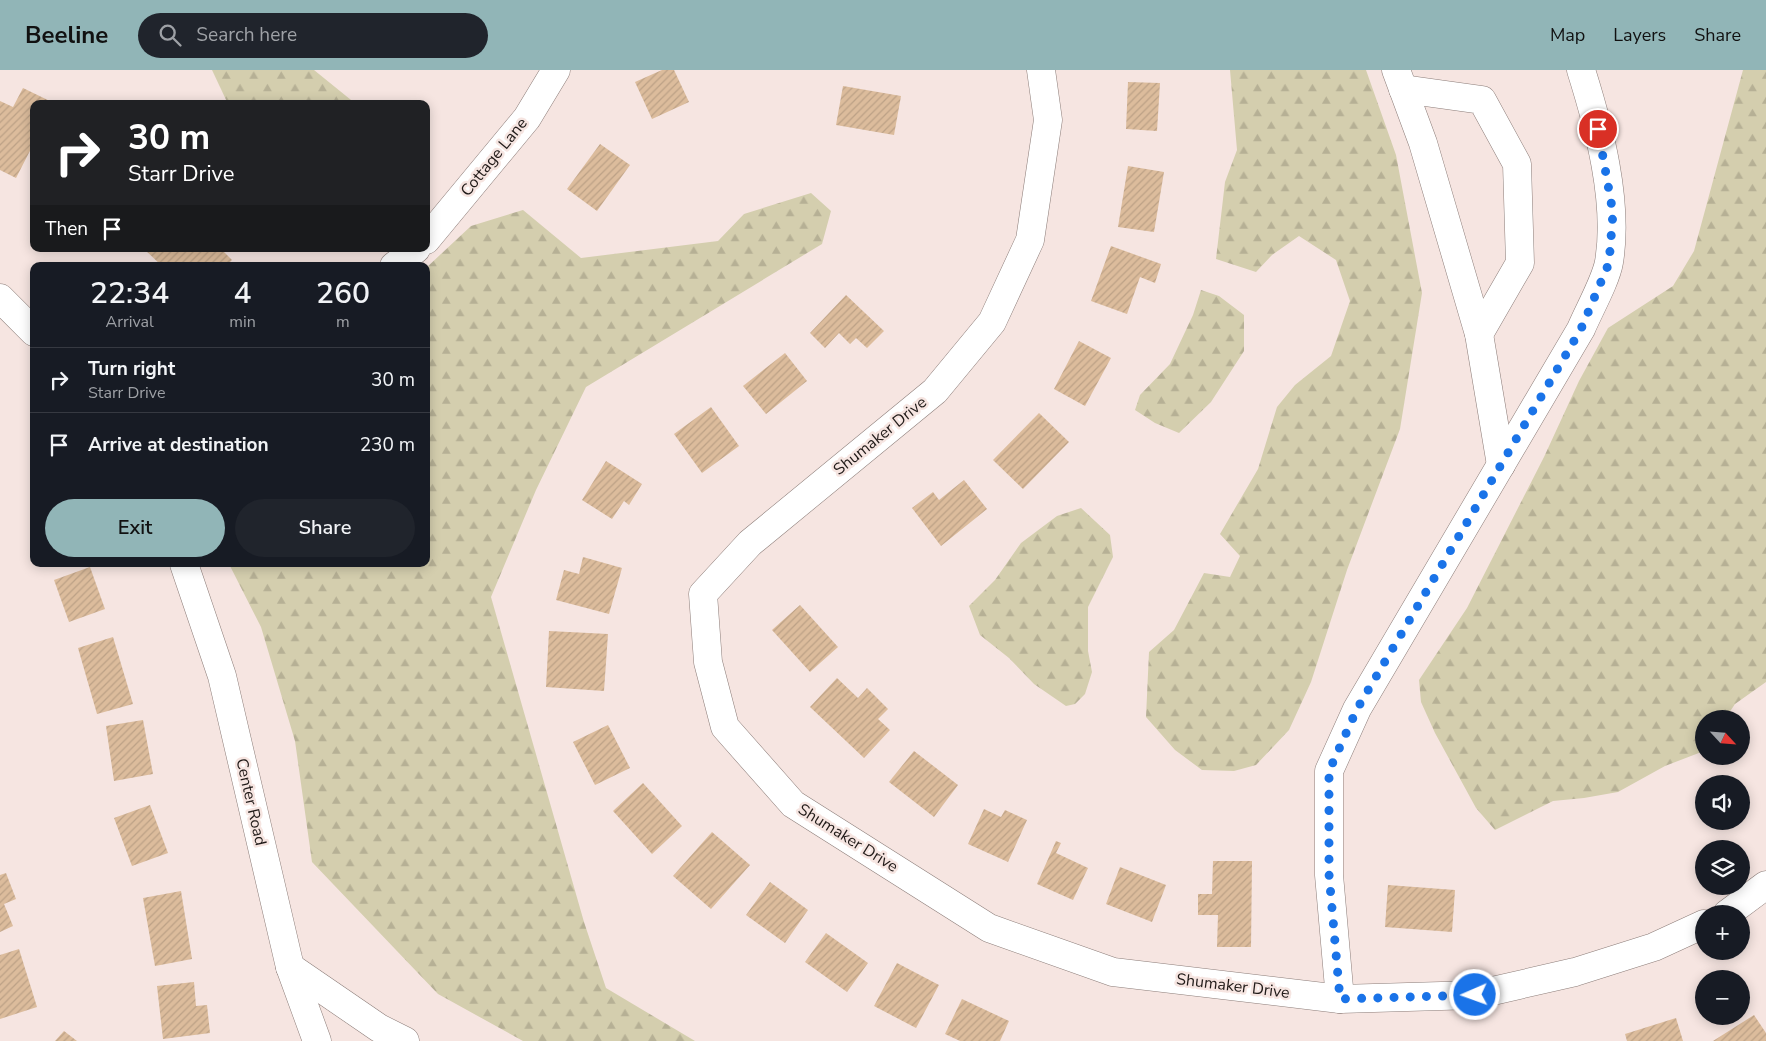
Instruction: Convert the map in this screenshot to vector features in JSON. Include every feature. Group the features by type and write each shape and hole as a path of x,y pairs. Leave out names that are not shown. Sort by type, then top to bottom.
{"street":[{"name":"Cottage Lane","path":"430,235 527,118 556,70"},
{"name":"Shumaker Drive","path":"1040,70 1048,120 1030,240 992,322 935,391 750,543 703,594 708,662 725,727 793,804 989,928 1112,972 1340,999 1475,995 1575,972 1654,947 1695,928"},
{"path":"1340,999 1329,874 1329,771 1357,709 1581,329 1609,263 1613,213 1595,112 1581,70"},
{"path":"1400,79 1423,143 1479,334 1501,464"},
{"path":"1400,79 1482,100 1517,164 1520,264 1479,334"},
{"path":"399,262 412,252"},
{"path":"0,298 30,328"},
{"name":"Center Road","path":"185,567 222,676 290,967 317,1041"},
{"path":"1739,905 1766,885"},
{"path":"290,967 379,1028 405,1041"}],"green space":[{"path":"212,70 314,70 351,100 226,100"},
{"path":"1230,70 1366,70 1396,155 1422,293 1400,429 1347,570 1311,682 1289,730 1256,765 1234,771 1202,770 1175,750 1146,717 1149,652 1174,630 1204,573 1230,577 1240,556 1220,534 1258,469 1277,407 1295,385 1331,356 1350,301 1336,260 1299,236 1272,255 1256,272 1216,259 1225,182 1237,150"},
{"path":"1743,70 1766,70 1766,682 1735,704 1731,710 1695,710 1695,754 1665,766 1618,792 1553,801 1495,830 1476,808 1435,733 1421,702 1419,680 1467,608 1544,457 1579,381 1608,328 1673,286 1694,251"},
{"path":"811,193 831,211 822,244 586,387 536,490 491,597 584,922 606,988 695,1041 523,1041 438,994 312,862 295,741 261,627 231,567 430,567 430,264 471,226 523,210 581,258 718,241 744,214"},
{"path":"1201,290 1219,296 1244,315 1244,351 1211,402 1179,433 1155,423 1135,410 1140,395 1170,364 1193,315"},
{"path":"1081,508 1110,535 1113,557 1088,607 1088,651 1092,672 1085,694 1075,704 1066,706 1034,684 1009,658 980,635 969,606 995,580 1021,543 1057,516"}],"building":[{"path":"662,70 674,70 689,102 652,119 635,82"},
{"path":"1128,82 1160,83 1157,131 1126,129"},
{"path":"843,86 901,96 894,135 836,125"},
{"path":"23,88 48,100 30,100 30,151 16,178 0,170 0,101 13,107"},
{"path":"600,144 630,165 597,211 567,189"},
{"path":"1128,166 1164,172 1154,232 1118,227"},
{"path":"1111,246 1161,264 1155,283 1140,277 1127,314 1091,301"},
{"path":"147,252 224,252 232,260 230,262 158,262"},
{"path":"846,295 884,331 867,348 856,338 850,344 839,333 825,348 810,333"},
{"path":"1079,341 1111,358 1085,406 1054,389"},
{"path":"785,353 807,381 766,414 743,386"},
{"path":"711,407 739,446 702,473 674,434"},
{"path":"1039,413 1069,442 1023,489 993,460"},
{"path":"606,461 642,484 629,505 624,501 612,519 582,500"},
{"path":"964,480 987,509 941,546 912,508 933,492 939,500"},
{"path":"583,557 622,568 609,614 556,600 564,570 579,574"},
{"path":"90,567 105,609 69,622 54,580"},
{"path":"800,605 838,647 810,672 772,630"},
{"path":"549,631 608,634 604,691 546,687"},
{"path":"113,637 133,704 97,714 78,648"},
{"path":"837,678 858,698 867,688 888,709 878,719 890,730 864,758 810,707"},
{"path":"143,720 153,774 114,781 106,726"},
{"path":"608,725 630,768 595,785 573,742"},
{"path":"914,751 958,785 934,817 889,782"},
{"path":"643,783 682,826 652,854 613,811"},
{"path":"150,805 168,853 132,866 114,818"},
{"path":"984,809 1001,817 1005,810 1027,820 1008,862 968,844"},
{"path":"712,832 750,865 711,909 673,876"},
{"path":"1056,841 1061,843 1056,853 1088,868 1073,900 1037,884"},
{"path":"1213,861 1252,861 1251,947 1217,947 1218,915 1198,915 1198,894 1212,894"},
{"path":"1120,867 1166,885 1152,922 1106,904"},
{"path":"6,873 16,899 4,904 13,926 0,932 0,875"},
{"path":"770,882 808,910 785,943 746,915"},
{"path":"1388,885 1455,890 1452,932 1385,927"},
{"path":"181,891 192,959 155,966 143,898"},
{"path":"826,933 868,963 847,992 805,962"},
{"path":"19,949 37,1007 0,1019 0,955"},
{"path":"897,963 939,985 916,1028 874,1006"},
{"path":"194,982 196,1006 207,1005 210,1033 163,1039 157,986"},
{"path":"962,999 1009,1021 1000,1041 960,1041 945,1034"},
{"path":"1754,1015 1766,1033 1766,1041 1713,1041 1738,1025 1750,1025 1750,1018"},
{"path":"1676,1018 1683,1041 1627,1041 1625,1034"},
{"path":"64,1031 77,1041 55,1041"}],"route":[{"path":"1475,995 1340,999 1329,874 1329,771 1357,709 1581,329 1609,263 1613,213 1598,129"}]}
